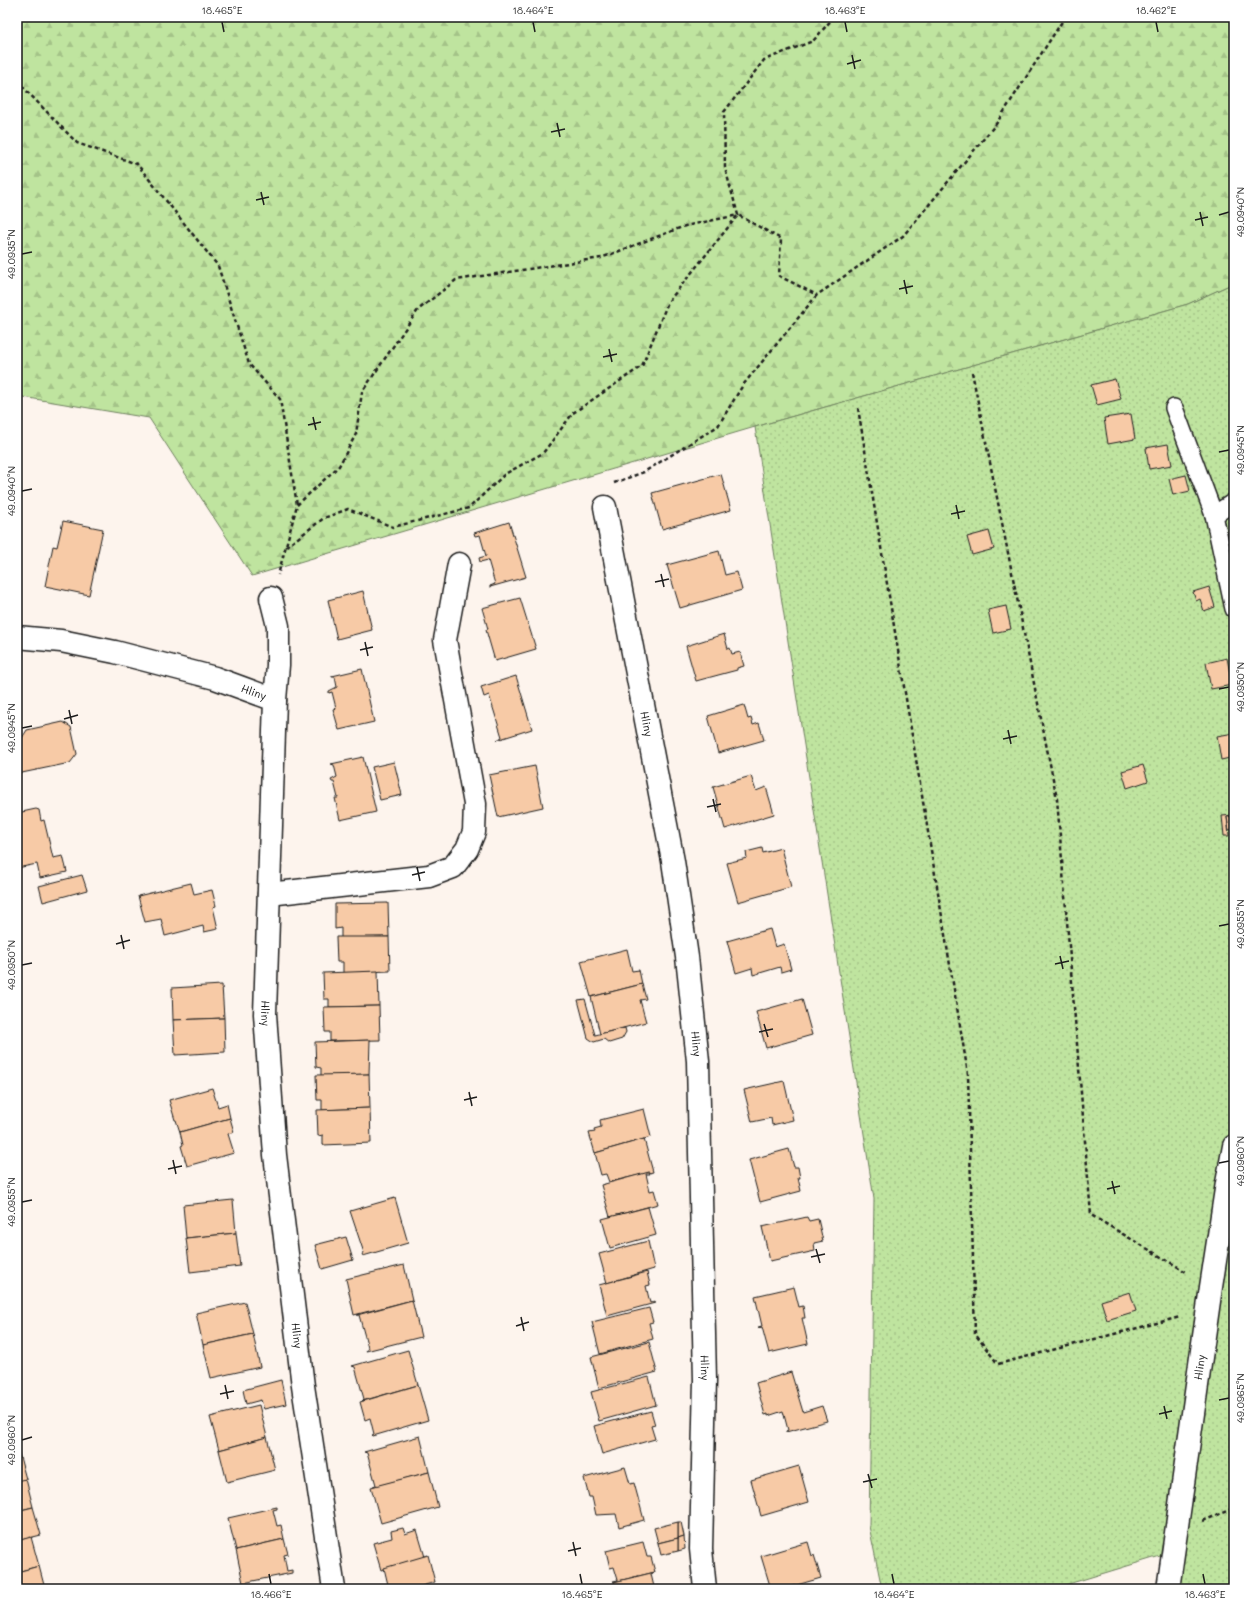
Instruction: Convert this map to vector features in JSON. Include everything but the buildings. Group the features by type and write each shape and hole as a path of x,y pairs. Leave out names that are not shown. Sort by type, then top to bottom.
{"street":[{"name":"Hliny","path":"605,507 673,861 687,957 698,1061 705,1380 701,1549 705,1589"},
{"path":"269,894 429,876 453,867 467,849 474,832 475,804 444,640 459,564"},
{"path":"271,598 278,626 276,700"},
{"name":"Hliny","path":"17,637 61,641 115,652 215,678 276,700 264,1014 275,1154 303,1386 334,1589"},
{"name":"Hliny","path":"1168,1589 1211,1287 1234,1146"}],"lane":[{"path":"1174,408 1214,515 1234,609"},
{"path":"1214,515 1234,502"}],"path":[{"path":"738,215 725,168 724,112 764,60 814,41 834,17"},
{"path":"605,507 611,484 644,472 718,426 743,386 817,295 904,236 996,124 1065,17"},
{"path":"17,81 77,143 137,164 218,266 249,364 280,399 297,505 271,598"},
{"path":"286,547 324,518 348,509 393,527 469,508 505,474 543,453 573,413 642,366 668,302 738,215"},
{"path":"297,505 339,466 356,434 362,392 418,310 456,280 601,258 685,226 738,215 781,239 779,276 817,295"},
{"path":"972,372 1057,799 1091,1215 1211,1287"},
{"path":"858,408 968,1074 975,1334 998,1364 1208,1310"}],"green space":[{"path":"17,17 1234,17 1234,283 1188,304 755,427 252,576 149,418 17,396"},
{"path":"1234,283 1234,1589 1168,1589 1170,1553 1052,1589 882,1589 869,1526 874,1199 755,427 1188,304"}]}
